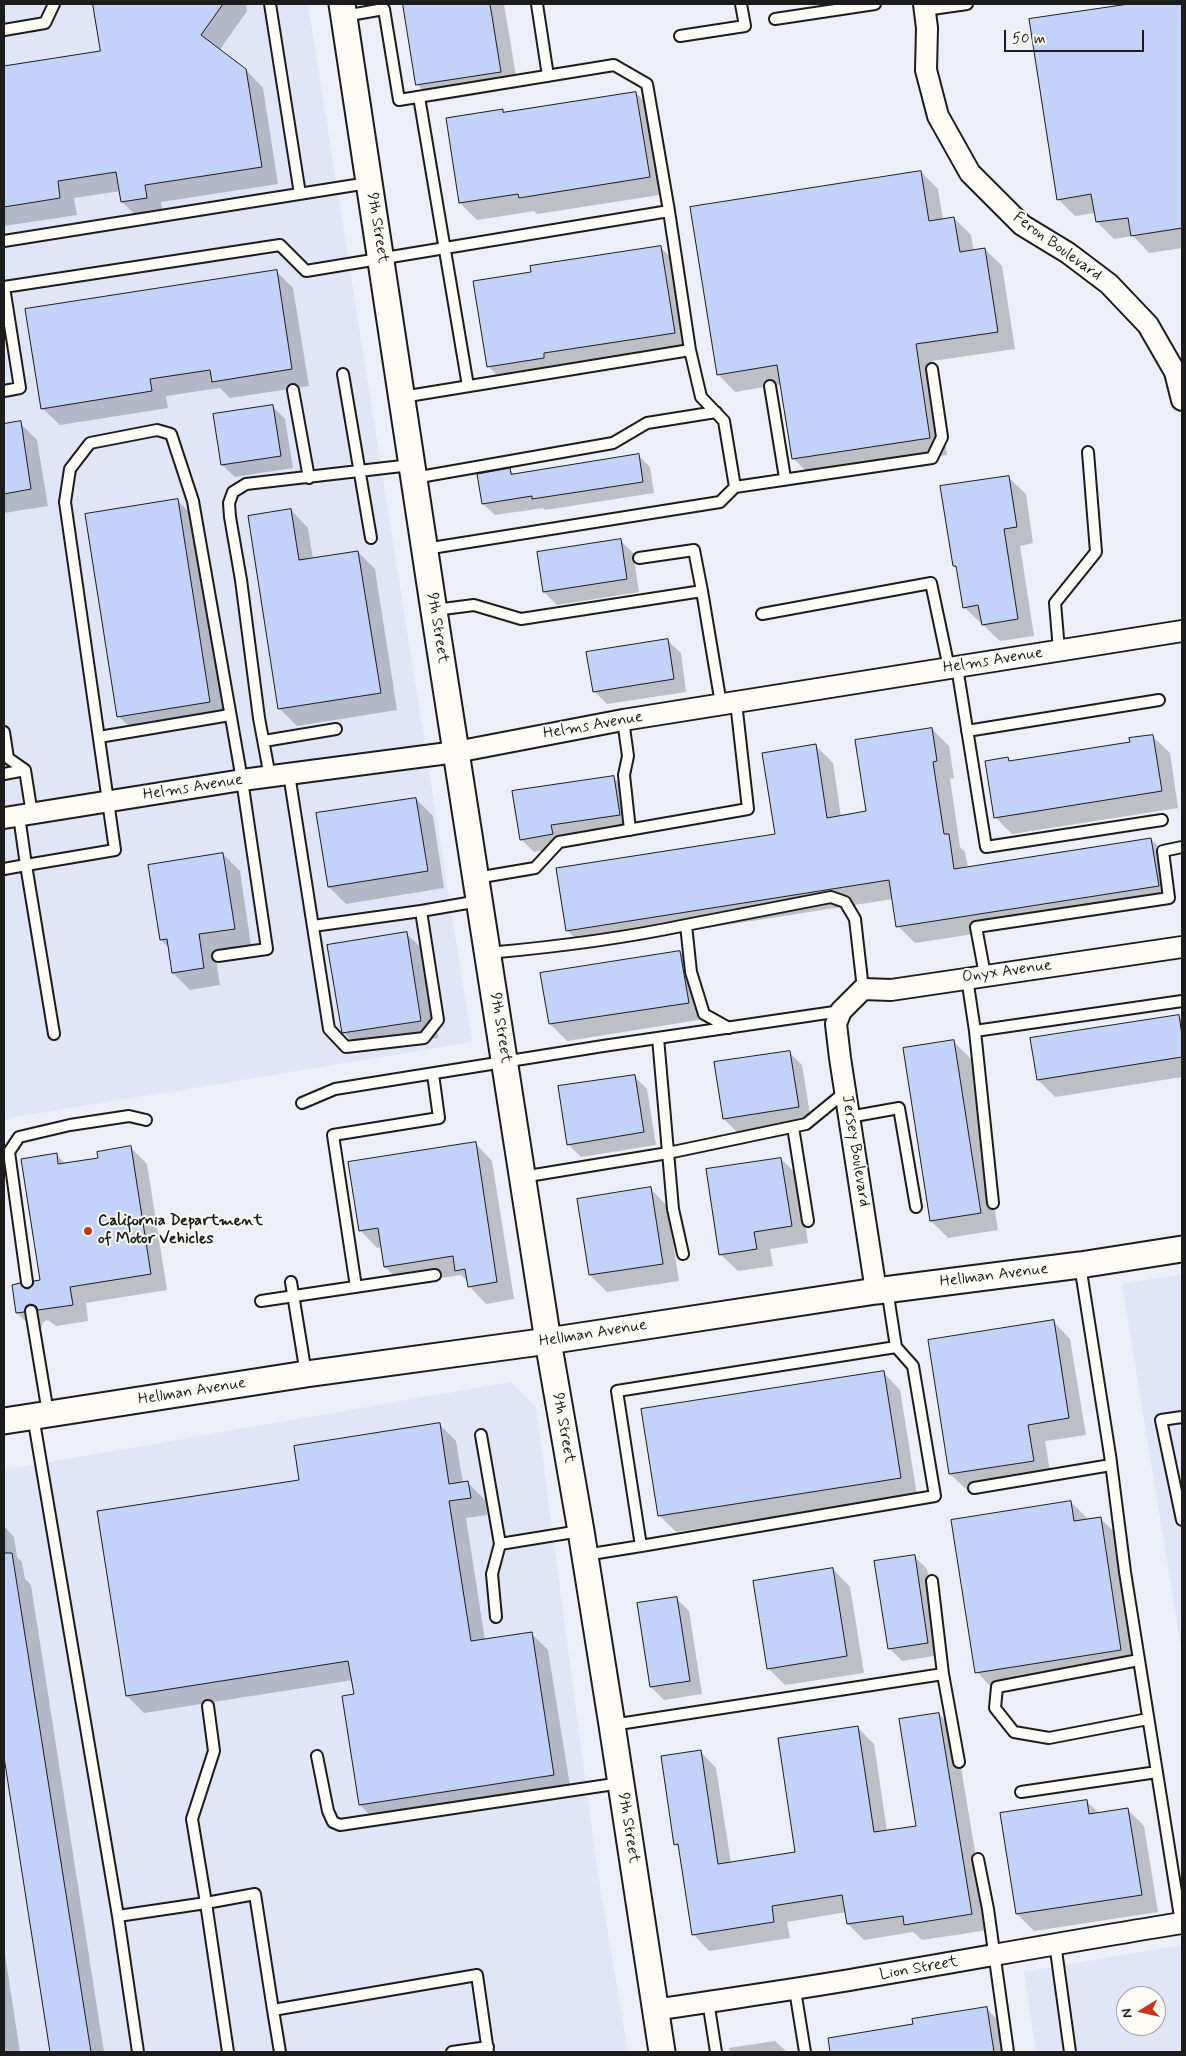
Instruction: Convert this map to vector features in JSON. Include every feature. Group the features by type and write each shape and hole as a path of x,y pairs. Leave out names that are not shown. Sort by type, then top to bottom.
{"street":[{"name":"Feron Boulevard","path":"924,7 928,28 926,70 938,116 970,173 1022,225 1068,254 1108,284 1148,325 1179,371 1182,400"},
{"name":"9th Street","path":"343,10 382,260 412,472 522,1177 583,1543 662,2052"},
{"name":"Helms Avenue","path":"18,816 242,780 456,752 623,720 1182,631"},
{"name":"Onyx Avenue","path":"863,989 891,990 1182,947"},
{"path":"841,1011 863,989"},
{"name":"Jersey Boulevard","path":"841,1011 836,1024 849,1117 882,1290"},
{"name":"Hellman Avenue","path":"4,1421 306,1374 548,1341 882,1290 1080,1265 1182,1249"},
{"name":"Lion Street","path":"655,2010 795,1990 995,1956 1055,1943 1182,1923"}],"lane":[{"path":"4,30 45,23 54,4"},
{"path":"270,4 300,194"},
{"path":"537,4 548,76"},
{"path":"680,36 745,26 741,4"},
{"path":"775,19 875,4"},
{"path":"924,7 967,4"},
{"path":"343,10 384,6 399,100 614,65 646,84 669,211 690,350 702,398 724,420 735,487"},
{"path":"419,97 468,386"},
{"path":"4,241 370,183"},
{"path":"4,391 20,388 4,287 280,245 306,271 382,260 669,211"},
{"path":"402,397 690,350"},
{"path":"425,549 720,502 735,487 785,478 932,458 942,437 932,369"},
{"path":"343,374 358,472 371,538"},
{"path":"770,386 785,478"},
{"path":"293,390 309,478"},
{"path":"421,911 438,1020 424,1038 346,1048 329,1029 313,926 279,775 264,741 259,718 241,580 230,517 230,503 233,492 246,484 358,472 412,472 613,443 647,423 716,412"},
{"path":"4,868 115,850 65,502 70,469 90,443 157,430 171,434 193,501 242,780 267,949 218,956"},
{"path":"1059,650 1055,603 1096,552 1088,452"},
{"path":"313,926 421,911 535,868 559,842 748,809 728,703 694,550 639,558"},
{"path":"762,614 931,583 953,667 967,731 986,847 1162,820"},
{"path":"434,610 474,605 521,619 702,591"},
{"path":"967,731 1159,700"},
{"path":"99,738 230,715"},
{"path":"623,720 628,756 624,775 630,830"},
{"path":"264,741 336,729"},
{"path":"4,732 8,758 25,770"},
{"path":"4,774 25,770"},
{"path":"25,770 18,816 54,1034"},
{"path":"993,1203 974,1031 976,927 1169,898 1163,851 1182,847"},
{"path":"488,953 622,938 831,897 844,902 856,920 863,989"},
{"path":"686,925 691,972 704,1014 728,1028"},
{"path":"974,1031 1182,1001"},
{"path":"302,1103 335,1089 841,1011"},
{"path":"658,1038 673,1209 683,1254"},
{"path":"356,1287 333,1135 439,1118 433,1074"},
{"path":"522,1177 668,1154 806,1124 846,1092"},
{"path":"849,1117 900,1108 916,1207"},
{"path":"27,1282 8,1152 19,1137 70,1125 129,1116 146,1120"},
{"path":"793,1127 808,1221"},
{"path":"1080,1265 1148,1719 1182,1923"},
{"path":"261,1301 435,1275"},
{"path":"291,1282 306,1374"},
{"path":"500,1544 583,1543 641,1546 935,1496 913,1366 896,1347 882,1290"},
{"path":"32,1311 41,1415 138,2052"},
{"path":"641,1546 617,1391 896,1347"},
{"path":"1182,1417 1162,1420 1182,1520"},
{"path":"481,1435 500,1544 492,1574 496,1617"},
{"path":"974,1488 1111,1465"},
{"path":"932,1581 943,1674 959,1762"},
{"path":"1139,1660 997,1687 995,1708 1014,1732 1049,1738 1148,1719"},
{"path":"612,1725 943,1674"},
{"path":"208,1706 214,1751 192,1819 228,2052"},
{"path":"317,1756 328,1812 333,1822 340,1825 621,1783"},
{"path":"1021,1792 1157,1772"},
{"path":"978,1859 995,1956 1008,2052"},
{"path":"118,1916 255,1894 280,2052"},
{"path":"1055,1943 1070,2052"},
{"path":"272,2010 477,1975 488,2050 452,2052"},
{"path":"795,1990 805,2052"},
{"path":"708,2001 716,2052"}],"shaded area":[{"path":"4,4 308,4 472,1042 4,1119"},
{"path":"1182,1274 1182,1653 1122,1284"},
{"path":"511,1382 536,1407 597,1868 628,2052 4,2052 4,1470"},
{"path":"1182,1945 1182,2052 1036,2052 1024,1972"}],"building":[{"path":"93,4 223,4 201,35 246,69 262,167 145,185 147,198 121,202 116,172 58,181 60,198 4,207 4,66 100,51"},
{"path":"403,4 490,4 501,72 416,85"},
{"path":"1129,4 1182,4 1182,228 1131,236 1128,218 1096,222 1091,194 1057,200 1029,19"},
{"path":"636,92 650,177 519,198 518,194 459,203 446,118 503,109 503,112"},
{"path":"921,171 929,221 954,217 960,252 985,248 998,332 916,344 930,438 792,459 777,365 717,375 690,207"},
{"path":"661,246 675,333 544,353 544,358 487,367 473,281 531,272 530,266"},
{"path":"277,270 292,369 212,382 210,370 150,379 152,391 41,409 25,309"},
{"path":"273,405 281,456 221,465 213,414"},
{"path":"21,421 31,489 4,494 4,424"},
{"path":"639,454 643,482 532,499 532,496 482,504 477,474 510,468 511,474"},
{"path":"1009,476 1017,527 1004,529 1018,619 982,625 978,605 963,608 956,566 953,566 940,486"},
{"path":"178,499 210,702 117,717 85,514"},
{"path":"291,509 299,560 358,551 381,693 278,709 248,516"},
{"path":"621,539 627,579 543,592 537,552"},
{"path":"668,639 674,679 593,692 586,652"},
{"path":"932,728 937,761 933,762 944,834 949,834 954,869 1151,838 1159,886 896,927 889,880 566,931 556,868 775,834 762,753 816,744 827,818 866,811 855,740"},
{"path":"1153,735 1162,791 994,818 985,761 1008,757 1009,761 1130,742 1129,738"},
{"path":"614,776 620,815 551,825 553,834 520,840 512,791"},
{"path":"416,798 428,871 328,887 316,813"},
{"path":"223,853 235,929 199,934 204,968 172,973 167,939 160,940 148,865"},
{"path":"407,932 421,1021 342,1033 327,945"},
{"path":"680,951 689,1003 549,1024 540,973"},
{"path":"1179,1015 1182,1035 1182,1057 1037,1080 1030,1038"},
{"path":"954,1040 981,1213 930,1221 903,1048"},
{"path":"790,1051 799,1107 723,1119 714,1062"},
{"path":"635,1075 644,1132 567,1145 558,1086"},
{"path":"476,1142 497,1282 468,1287 465,1269 455,1271 453,1256 384,1267 378,1228 359,1231 348,1162"},
{"name":"California Department of Motor Vehicles","path":"131,1146 151,1274 70,1287 73,1305 38,1310 36,1306 30,1304 26,1306 24,1312 16,1313 12,1285 20,1283 24,1288 28,1289 33,1285 34,1281 40,1280 21,1159 57,1153 58,1164 98,1158 97,1152"},
{"path":"781,1158 792,1226 754,1232 757,1249 719,1255 706,1169"},
{"path":"651,1187 663,1264 589,1275 577,1199"},
{"path":"1054,1320 1069,1418 1028,1425 1034,1461 949,1474 928,1340"},
{"path":"884,1371 901,1478 658,1516 641,1409"},
{"path":"440,1423 449,1484 468,1481 471,1498 449,1501 471,1641 532,1632 554,1775 359,1805 342,1696 354,1694 348,1661 126,1696 97,1511 299,1480 294,1446"},
{"path":"1071,1501 1074,1521 1101,1517 1121,1650 975,1673 951,1520"},
{"path":"4,1553 12,1553 91,2052 50,2052 4,1757"},
{"path":"915,1555 928,1643 888,1649 874,1561"},
{"path":"833,1568 847,1656 767,1669 753,1581"},
{"path":"677,1597 690,1681 650,1687 637,1603"},
{"path":"939,1713 972,1914 904,1925 903,1916 847,1924 842,1895 772,1906 774,1922 692,1935 678,1844 674,1845 661,1756 701,1750 718,1864 795,1852 778,1738 858,1726 874,1832 916,1826 899,1719"},
{"path":"1087,1800 1089,1814 1128,1808 1142,1895 1016,1914 1000,1813"},
{"path":"987,2007 994,2052 830,2052 828,2038 913,2024 912,2019"}],"place":[{"name":"California Department of Motor Vehicles","path":"88,1231"}]}
